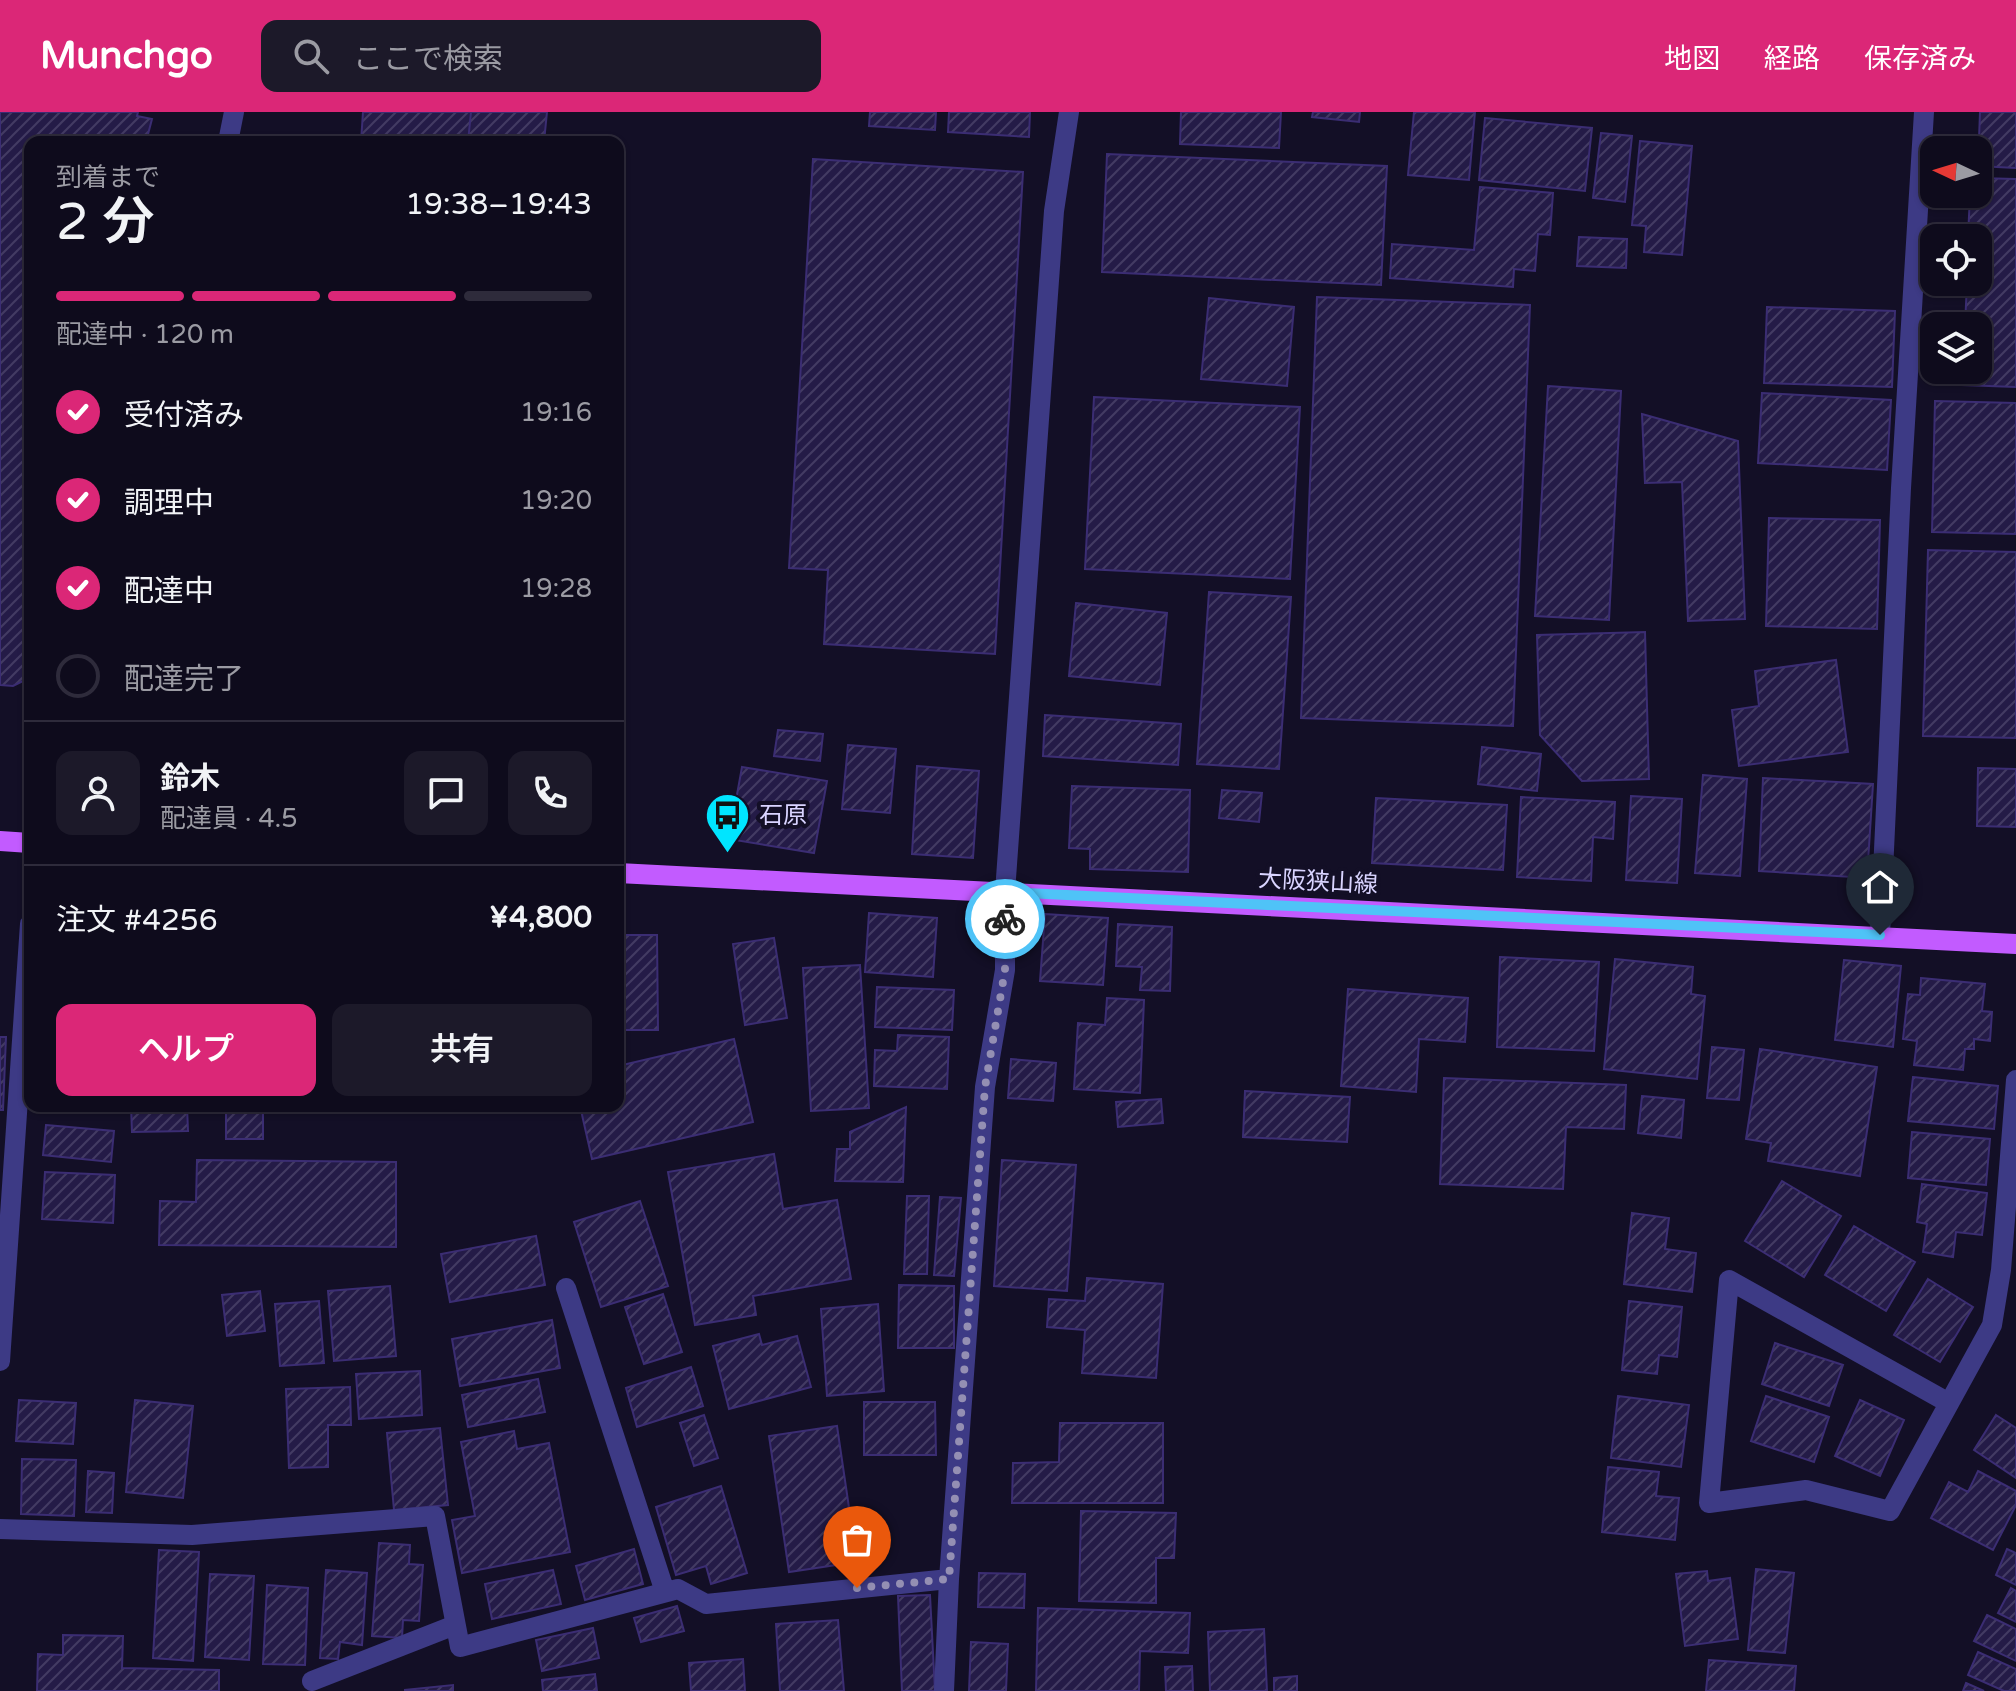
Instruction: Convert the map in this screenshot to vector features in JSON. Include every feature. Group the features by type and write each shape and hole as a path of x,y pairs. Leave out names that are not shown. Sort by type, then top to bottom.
{"main road":[{"path":"0,841 24,843"},
{"name":"大阪狭山線","path":"624,873 2016,944"}],"street":[{"path":"229,136 234,112"},
{"path":"944,1691 949,1579 985,1087 1005,970 1005,892 1054,211 1069,112"},
{"path":"1880,935 1901,488 1924,112"},
{"path":"0,1361 24,1011"},
{"path":"1949,1403 1729,1280 1709,1503 1806,1490 1890,1511 1992,1325 2001,1270 2016,1080"},
{"path":"566,1288 665,1592"},
{"path":"0,1529 192,1535 435,1516 460,1647 678,1589 706,1604 949,1579"},
{"path":"312,1681 455,1625"}],"building":[{"path":"0,112 138,112 137,116 152,119 148,136 24,136 24,676 23,681 13,686 0,685"},
{"path":"363,112 471,112 469,136 361,136"},
{"path":"471,112 547,112 545,136 469,136"},
{"path":"870,112 936,112 935,130 869,126"},
{"path":"949,112 1030,112 1029,137 948,132"},
{"path":"1181,112 1281,112 1279,148 1180,144"},
{"path":"1313,112 1360,112 1359,122 1312,117"},
{"path":"1414,112 1475,112 1469,180 1408,175"},
{"path":"1980,112 2016,112 2016,168 1992,167 1992,136 1979,136"},
{"path":"1485,118 1592,128 1585,191 1479,180"},
{"path":"1601,133 1632,136 1625,202 1593,198"},
{"path":"1640,141 1692,146 1682,255 1644,252 1646,226 1632,225"},
{"path":"1107,154 1387,166 1381,285 1102,272"},
{"path":"813,159 1023,172 995,654 824,644 828,570 789,568"},
{"path":"1992,178 2016,179 2016,387 1962,385 1992,384 1992,312 1966,312 1966,296 1992,296 1992,224 1969,224 1969,208 1992,208"},
{"path":"1480,187 1553,193 1550,235 1538,234 1535,271 1514,269 1513,287 1390,278 1392,244 1474,250"},
{"path":"1579,237 1627,239 1626,268 1577,266"},
{"path":"1317,297 1530,305 1513,726 1301,718"},
{"path":"1209,298 1294,307 1287,386 1201,379"},
{"path":"1767,307 1895,311 1892,387 1764,383"},
{"path":"1548,386 1621,391 1609,620 1535,616"},
{"path":"1762,393 1891,400 1887,470 1758,463"},
{"path":"1094,397 1300,407 1290,579 1085,569"},
{"path":"1935,401 2016,403 2016,534 1932,532"},
{"path":"1642,414 1738,441 1745,619 1688,621 1682,482 1645,483"},
{"path":"1769,518 1880,520 1877,629 1766,626"},
{"path":"1928,550 2016,552 2016,738 1923,736"},
{"path":"1209,592 1291,597 1279,769 1197,764"},
{"path":"1076,603 1167,613 1160,685 1069,676"},
{"path":"1645,632 1649,779 1582,781 1540,735 1537,635"},
{"path":"1836,660 1848,752 1739,766 1732,710 1759,706 1755,671"},
{"path":"1045,715 1181,724 1178,765 1043,756"},
{"path":"778,730 823,734 820,761 774,756"},
{"path":"848,745 896,749 890,813 842,809"},
{"path":"1482,747 1541,754 1537,791 1478,784"},
{"path":"917,766 979,771 973,858 912,854"},
{"path":"742,767 827,781 814,853 729,839"},
{"path":"1978,768 2016,769 2016,827 1977,826"},
{"path":"1703,775 1747,779 1740,876 1695,873"},
{"path":"1763,778 1873,784 1867,878 1759,871"},
{"path":"1072,786 1190,790 1188,872 1090,869 1090,849 1069,848"},
{"path":"1222,790 1262,793 1259,822 1219,818"},
{"path":"1631,796 1682,799 1677,883 1626,880"},
{"path":"1521,797 1615,802 1613,839 1593,837 1591,881 1517,877"},
{"path":"1376,798 1507,805 1503,870 1372,863"},
{"path":"869,913 937,918 933,977 865,972"},
{"path":"1045,914 1108,918 1103,985 1040,981"},
{"path":"1118,924 1172,927 1170,991 1140,990 1142,967 1116,966"},
{"path":"624,935 657,935 658,1030 624,1030"},
{"path":"774,938 787,1018 745,1025 733,944"},
{"path":"1500,957 1599,962 1594,1051 1497,1047"},
{"path":"1615,959 1693,967 1691,994 1705,996 1697,1079 1604,1069"},
{"path":"1844,960 1901,966 1893,1047 1835,1040"},
{"path":"860,965 869,1108 811,1111 803,968"},
{"path":"1921,978 1985,984 1982,1011 1992,1012 1990,1041 1974,1039 1974,1049 1965,1049 1963,1070 1914,1065 1917,1041 1903,1039 1908,994 1920,995"},
{"path":"877,987 954,990 952,1030 875,1027"},
{"path":"1348,989 1468,998 1465,1042 1419,1039 1416,1092 1341,1086"},
{"path":"1107,998 1144,1000 1140,1093 1074,1089 1078,1023 1105,1025"},
{"path":"898,1035 949,1037 947,1089 874,1086 875,1050 897,1051"},
{"path":"0,1037 6,1037 3,1110 0,1110"},
{"path":"734,1039 753,1122 592,1159 581,1112 624,1112 624,1065"},
{"path":"1712,1047 1744,1050 1739,1100 1707,1098"},
{"path":"1760,1049 1877,1067 1860,1176 1768,1161 1771,1143 1746,1139"},
{"path":"1011,1059 1056,1063 1053,1101 1008,1098"},
{"path":"1913,1077 1998,1086 1994,1129 1908,1121"},
{"path":"1444,1078 1626,1085 1624,1129 1566,1127 1563,1189 1440,1184"},
{"path":"1245,1091 1350,1097 1347,1142 1243,1137"},
{"path":"1642,1096 1684,1100 1681,1138 1638,1133"},
{"path":"1161,1099 1163,1123 1118,1127 1116,1102"},
{"path":"906,1107 903,1182 835,1181 837,1149 850,1149 850,1132"},
{"path":"131,1112 187,1112 188,1131 132,1132"},
{"path":"226,1112 263,1112 263,1139 226,1139"},
{"path":"46,1125 114,1131 111,1162 43,1155"},
{"path":"1912,1132 1990,1139 1986,1185 1908,1178"},
{"path":"774,1154 783,1209 837,1200 851,1279 753,1296 756,1315 695,1325 668,1172"},
{"path":"197,1160 396,1162 396,1247 159,1245 160,1201 196,1202"},
{"path":"1002,1160 1076,1165 1067,1291 994,1286"},
{"path":"45,1172 115,1175 113,1223 42,1219"},
{"path":"1782,1181 1841,1216 1804,1277 1745,1241"},
{"path":"1922,1184 1987,1193 1982,1235 1956,1232 1953,1257 1923,1252 1927,1224 1917,1222"},
{"path":"907,1196 929,1196 927,1274 904,1274"},
{"path":"940,1197 961,1198 954,1276 934,1275"},
{"path":"640,1201 668,1286 601,1307 574,1222"},
{"path":"1632,1213 1669,1218 1665,1249 1696,1253 1692,1292 1624,1284"},
{"path":"1854,1226 1915,1262 1886,1311 1825,1275"},
{"path":"536,1236 545,1285 450,1302 441,1254"},
{"path":"1087,1278 1163,1284 1156,1378 1082,1373 1085,1330 1047,1327 1049,1299 1085,1301"},
{"path":"1928,1279 1973,1307 1940,1362 1894,1335"},
{"path":"899,1285 954,1286 954,1348 898,1348"},
{"path":"390,1286 396,1356 334,1361 328,1291"},
{"path":"260,1291 265,1331 227,1336 222,1295"},
{"path":"663,1294 682,1352 644,1364 625,1307"},
{"path":"319,1301 324,1363 280,1366 275,1304"},
{"path":"1629,1301 1682,1307 1677,1357 1659,1355 1657,1374 1622,1370"},
{"path":"878,1304 884,1391 827,1396 821,1309"},
{"path":"552,1320 560,1368 460,1386 452,1339"},
{"path":"759,1334 762,1345 797,1336 811,1387 729,1409 713,1346"},
{"path":"1775,1343 1843,1365 1829,1406 1762,1384"},
{"path":"691,1367 703,1406 637,1427 626,1388"},
{"path":"420,1371 422,1415 359,1419 356,1374"},
{"path":"538,1379 545,1412 468,1427 462,1395"},
{"path":"350,1387 351,1425 328,1425 328,1467 289,1468 286,1389"},
{"path":"1618,1396 1689,1405 1681,1467 1611,1458"},
{"path":"1766,1396 1829,1417 1814,1462 1751,1441"},
{"path":"19,1400 76,1403 73,1444 16,1441"},
{"path":"135,1400 193,1406 183,1498 126,1492"},
{"path":"1860,1400 1904,1420 1880,1476 1835,1456"},
{"path":"864,1402 935,1402 936,1455 864,1455"},
{"path":"704,1415 718,1458 694,1466 680,1423"},
{"path":"1996,1415 2016,1428 2016,1478 1974,1450"},
{"path":"1060,1423 1163,1423 1163,1503 1012,1503 1013,1463 1059,1462"},
{"path":"837,1426 857,1562 789,1572 769,1436"},
{"path":"440,1428 448,1505 394,1510 387,1433"},
{"path":"514,1431 517,1449 549,1443 570,1552 462,1573 452,1520 475,1516 461,1442"},
{"path":"22,1459 76,1460 74,1516 21,1514"},
{"path":"1608,1467 1659,1472 1656,1496 1679,1498 1675,1540 1602,1532"},
{"path":"88,1471 114,1473 112,1513 86,1512"},
{"path":"1978,1471 2016,1491 2016,1505 1993,1550 1931,1518 1949,1482 1968,1492"},
{"path":"721,1486 747,1573 711,1584 706,1566 676,1575 656,1507"},
{"path":"1081,1511 1176,1513 1174,1558 1156,1558 1156,1603 1079,1601"},
{"path":"379,1543 410,1545 409,1564 423,1565 419,1621 403,1620 402,1638 372,1636"},
{"path":"634,1549 643,1584 585,1600 576,1566"},
{"path":"2007,1549 2016,1553 2016,1585 1996,1575"},
{"path":"159,1550 199,1552 193,1661 153,1658"},
{"path":"1756,1569 1794,1573 1785,1653 1748,1650"},
{"path":"326,1570 367,1573 362,1645 340,1642 338,1659 320,1658"},
{"path":"553,1570 561,1604 492,1619 485,1584"},
{"path":"1707,1571 1708,1581 1730,1578 1738,1639 1685,1646 1676,1574"},
{"path":"979,1573 1025,1574 1024,1608 978,1607"},
{"path":"210,1574 254,1576 249,1660 205,1657"},
{"path":"267,1585 308,1588 305,1665 263,1664"},
{"path":"2011,1588 2016,1591 2016,1622 1998,1613"},
{"path":"930,1595 935,1691 902,1691 898,1596"},
{"path":"677,1606 684,1631 641,1642 634,1618"},
{"path":"1038,1608 1190,1613 1188,1653 1140,1651 1139,1691 1036,1691"},
{"path":"1987,1615 2016,1629 2016,1661 1974,1641"},
{"path":"838,1620 844,1691 780,1691 776,1624"},
{"path":"593,1628 599,1658 542,1671 536,1640"},
{"path":"1264,1629 1267,1691 1210,1691 1208,1632"},
{"path":"63,1635 123,1636 122,1668 219,1670 219,1691 37,1691 38,1654 63,1655"},
{"path":"971,1642 1008,1644 1006,1691 969,1691"},
{"path":"1978,1652 2016,1669 2016,1691 2004,1691 1968,1675"},
{"path":"743,1659 745,1691 691,1691 689,1663"},
{"path":"1709,1660 1796,1666 1794,1691 1706,1691"},
{"path":"1192,1666 1193,1691 1166,1691 1165,1667"},
{"path":"595,1674 597,1691 543,1691 542,1680"},
{"path":"1297,1676 1297,1691 1274,1691 1274,1678"},
{"path":"1966,1683 1984,1691 1963,1691"},
{"path":"453,1685 453,1691 405,1691 405,1690"}],"way so far":[{"path":"857,1588 949,1579 985,1087 1005,970 1005,919"}],"place":[{"name":"石原","path":"728,854"}],"route":[{"path":"1005,919 1005,892 1880,935"}]}
